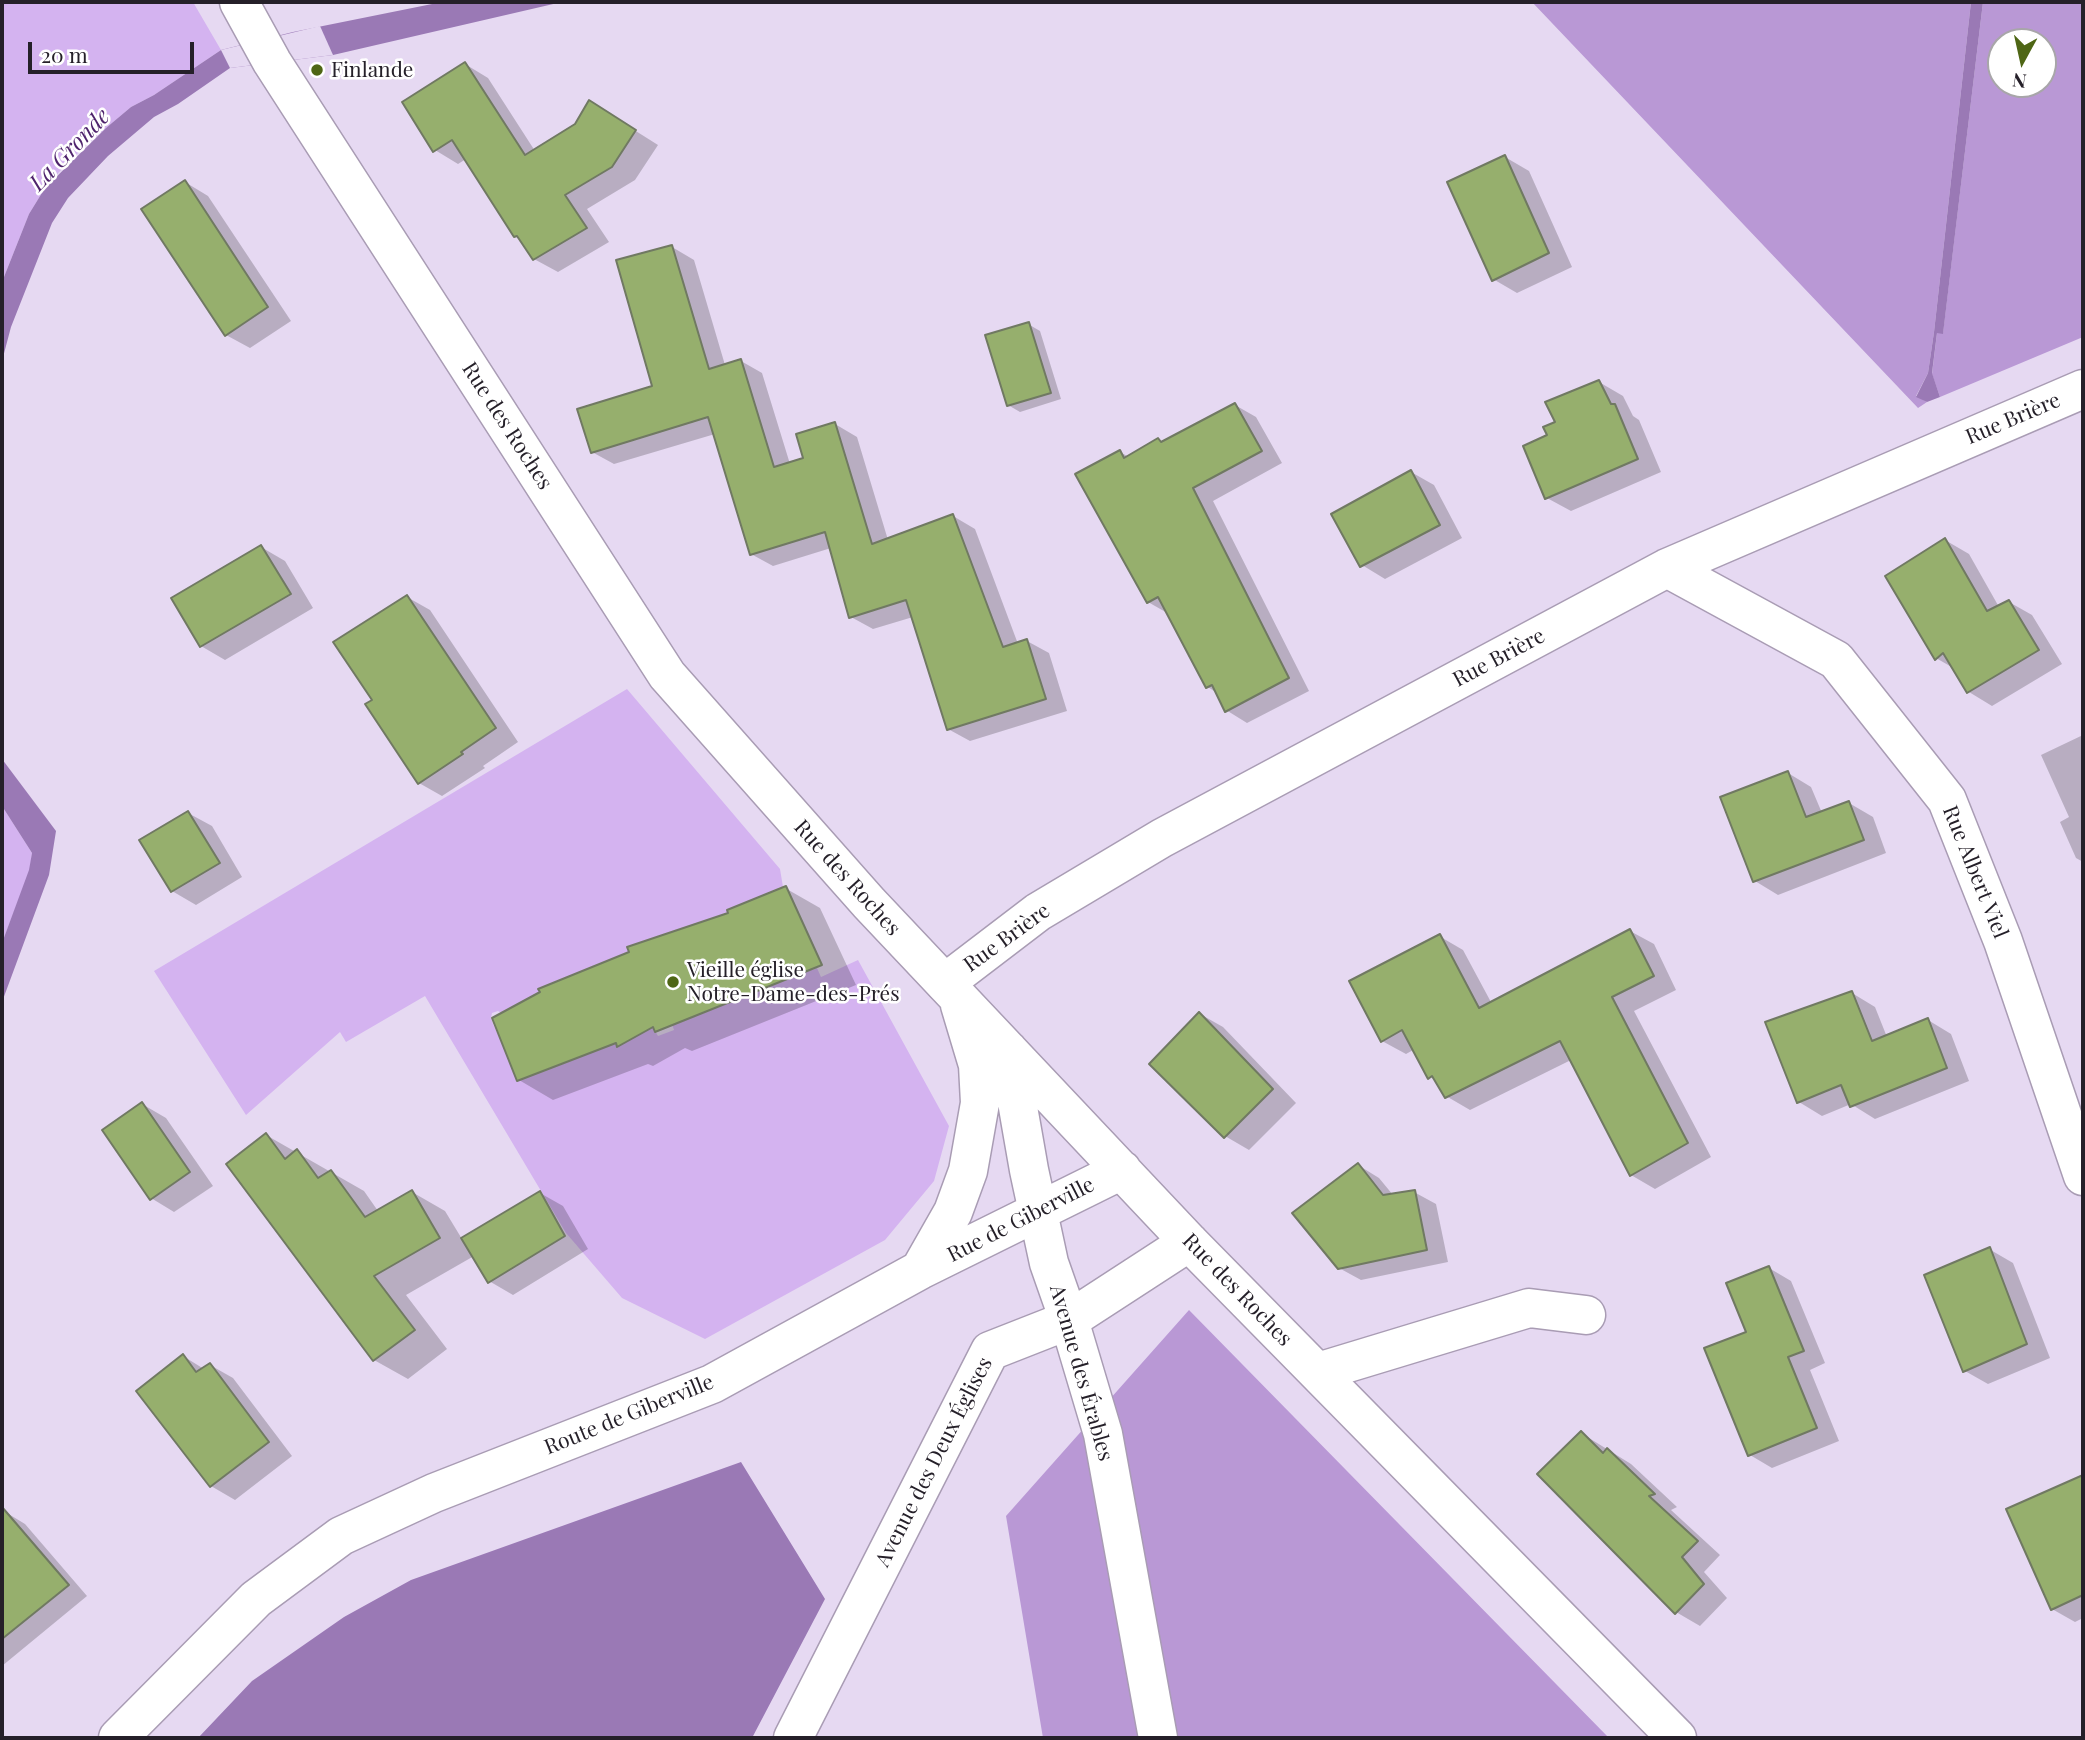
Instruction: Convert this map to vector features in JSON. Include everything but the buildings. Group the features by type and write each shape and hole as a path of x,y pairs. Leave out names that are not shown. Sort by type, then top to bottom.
{"street":[{"name":"Rue des Roches","path":"239,2 265,51 667,676 820,850 1189,1242 1677,1738"},
{"name":"Rue Brière","path":"951,990 1038,912 1162,838 1667,568 2083,388"},
{"name":"Rue Albert Viel","path":"1667,568 1836,660 1947,800 2003,941 2083,1176"},
{"path":"920,1270 953,1212 968,1171 980,1103 978,1065 951,990"},
{"name":"Avenue des Érables","path":"1008,1050 1049,1263 1103,1434 1158,1738"},
{"name":"Rue de Giberville","path":"920,1270 1122,1170"},
{"name":"Avenue des Deux Églises","path":"793,1738 990,1351 1069,1320 1189,1242"},
{"name":"Route de Giberville","path":"118,1738 256,1599 341,1536 434,1493 712,1384 920,1270"},
{"path":"1318,1372 1530,1308 1586,1315"}],"shaded area":[{"path":"2,2 193,2 221,50 154,95 131,107 61,170 45,188 29,214 2,282"},
{"path":"442,2 562,2 333,55 230,68 154,117 108,156 68,198 52,223 11,327 2,361 2,282 29,214 45,188 131,107 154,95 221,50 293,32"},
{"path":"1532,2 1971,2 1934,332 1928,373 1916,396 1927,402 1918,408"},
{"path":"1971,2 1983,2 1943,334 1937,333 1932,373 1940,397 1927,402 1916,397 1928,373 1934,332"},
{"path":"1983,2 2083,2 2083,337 1940,397 1932,374 1937,333 1943,333"},
{"path":"627,689 780,869 783,887 778,888 780,894 728,910 729,915 680,929 638,952 635,944 628,947 632,957 503,1014 498,1011 492,1013 493,1024 519,1079 613,1042 617,1044 653,1027 658,1036 674,1030 671,1021 707,1006 709,1011 713,1009 712,1004 762,989 810,964 812,970 817,968 821,977 858,960 949,1126 934,1181 885,1240 705,1339 622,1298 566,1233 425,996 346,1042 340,1032 246,1115 154,971"},
{"path":"2,759 56,831 49,875 2,1002 2,943 29,870 32,853 2,806"},
{"path":"2,806 32,853 30,870 2,943"},
{"path":"1189,1310 1609,1738 1043,1738 1006,1516"},
{"path":"741,1462 825,1599 752,1738 198,1738 252,1681 344,1617 411,1580"}],"pier":[{"path":"320,26 333,55 230,68 221,50"}],"place":[{"name":"Finlande","path":"317,70"},
{"name":"Vieille église Notre-Dame-des-Prés","path":"673,982"}],"water label":[{"name":"La Gronde","path":"70,150"}]}
